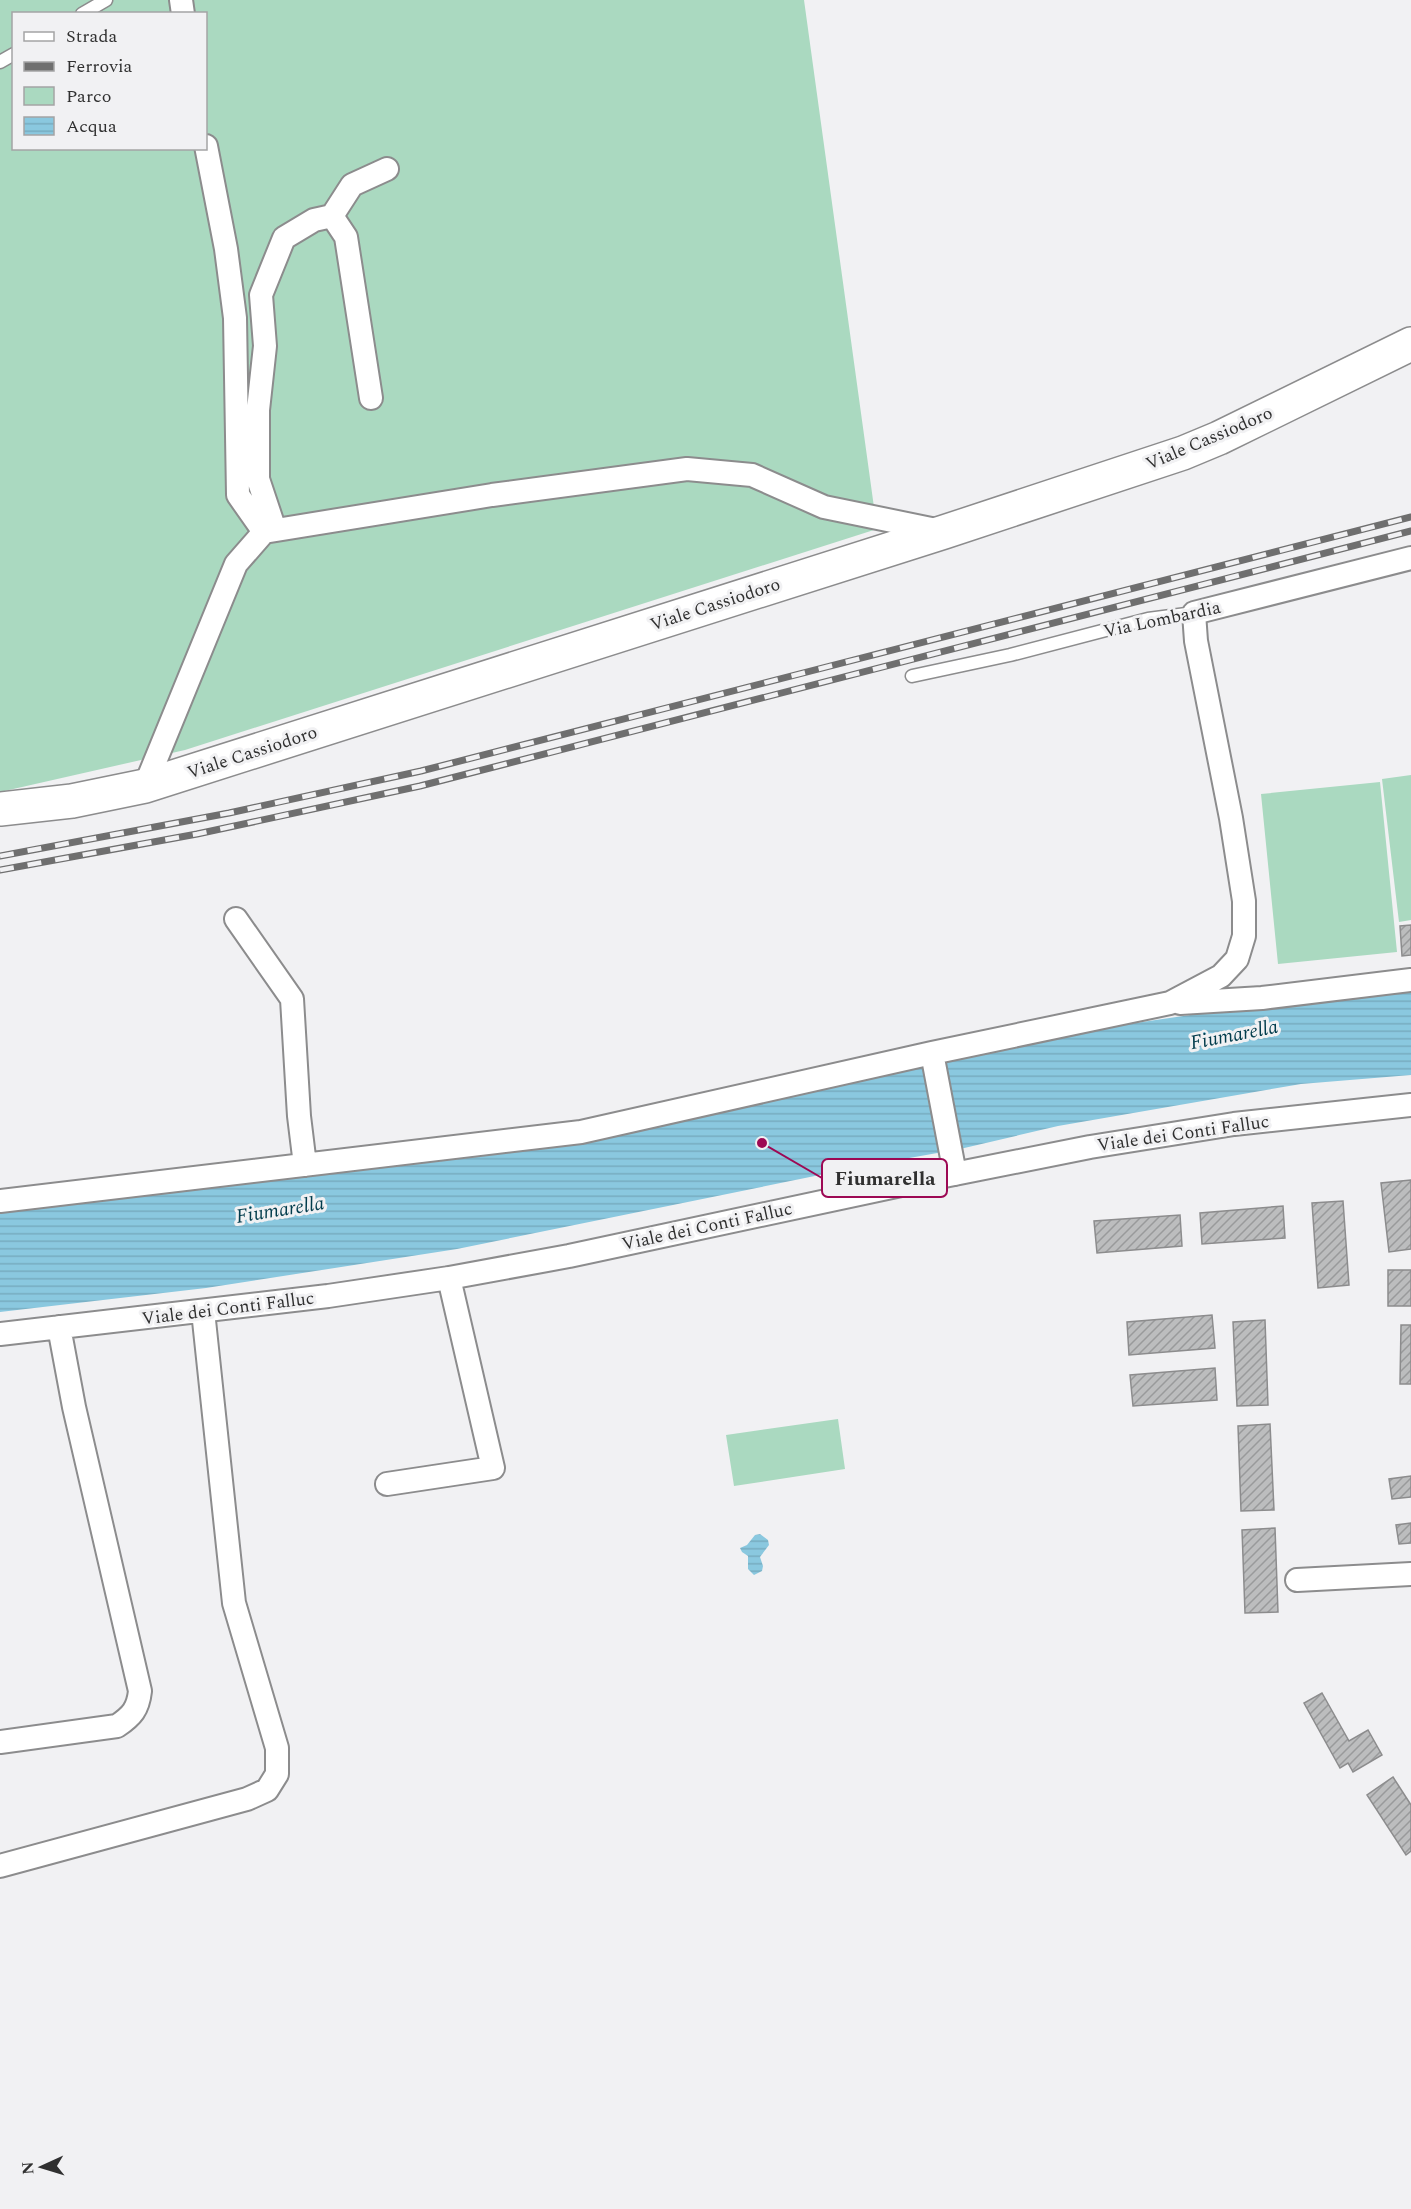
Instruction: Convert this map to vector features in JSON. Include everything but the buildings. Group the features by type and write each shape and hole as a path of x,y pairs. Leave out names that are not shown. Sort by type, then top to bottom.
{"main road":[{"name":"Viale Cassiodoro","path":"0,809 72,801 145,786 944,532 1183,453 1219,438 1411,344"}],"street":[{"path":"207,150 226,249 235,318 238,495 269,531"},
{"path":"269,531 258,479 258,410 264,346 261,295 284,238 314,220 332,216 352,184 387,169"},
{"path":"332,216 346,237 372,398"},
{"path":"145,786 236,564 269,531 492,495 687,469 752,475 824,507 944,532"},
{"name":"Via Lombardia","path":"1194,612 1411,558"},
{"path":"1170,1003 1221,976 1237,959 1244,936 1245,916 1240,872 1196,641 1194,612"},
{"path":"236,919 292,999 299,1116 305,1165"},
{"path":"0,1201 581,1132 932,1057 1170,1003 1262,998 1411,980"},
{"path":"932,1057 953,1163"},
{"name":"Viale dei Conti Falluc","path":"0,1334 328,1296 449,1278 569,1256 953,1163 1090,1147 1223,1126 1411,1105"},
{"path":"387,1484 493,1468 449,1278"},
{"path":"0,1866 247,1799 267,1790 277,1774 277,1748 234,1603 203,1311"},
{"path":"0,1742 117,1726 131,1717 138,1705 140,1691 74,1407 59,1327"},
{"path":"1297,1580 1411,1574"}],"lane":[{"path":"85,12 106,0"},
{"name":"Via Lombardia","path":"912,676 1010,655 1148,619 1194,612"}],"green space":[{"path":"0,0 804,0 877,529 185,750 0,792"},
{"path":"1411,775 1411,920 1399,922 1382,779"},
{"path":"1380,782 1397,952 1278,964 1261,794"},
{"path":"838,1419 845,1469 734,1486 726,1435"}],"water":[{"path":"1411,991 1411,1075 1301,1084 1058,1126 960,1149 864,1166 457,1249 206,1288 0,1312 0,1213 484,1156 647,1125 1087,1030 1266,1004"},
{"path":"760,1534 768,1540 769,1545 760,1557 762,1571 754,1575 748,1569 748,1556 740,1548 747,1545 755,1535"}],"railway":[{"path":"0,856 229,813 421,771 1411,517"},
{"path":"0,870 197,834 420,786 1411,531"}],"place":[{"name":"Fiumarella","path":"762,1143"}]}
